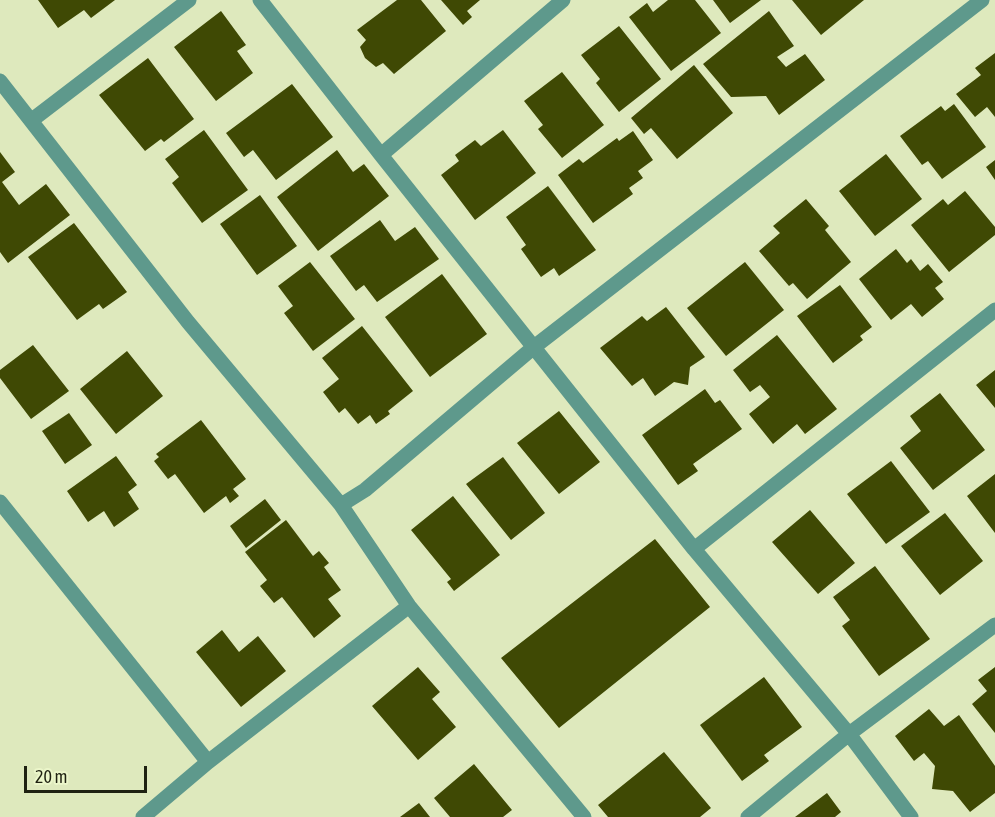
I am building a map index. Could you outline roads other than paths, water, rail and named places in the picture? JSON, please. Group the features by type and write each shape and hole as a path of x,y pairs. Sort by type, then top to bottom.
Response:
{"street":[{"path":"32,120 189,0"},
{"path":"260,0 694,549 849,734 910,817"},
{"path":"381,155 563,0"},
{"path":"341,505 365,490 534,347 982,0"},
{"path":"0,81 188,322 341,505 409,606 584,817"},
{"path":"694,549 995,310"},
{"path":"0,502 208,762"},
{"path":"143,817 208,762 409,606"},
{"path":"748,817 849,734 995,625"}]}
